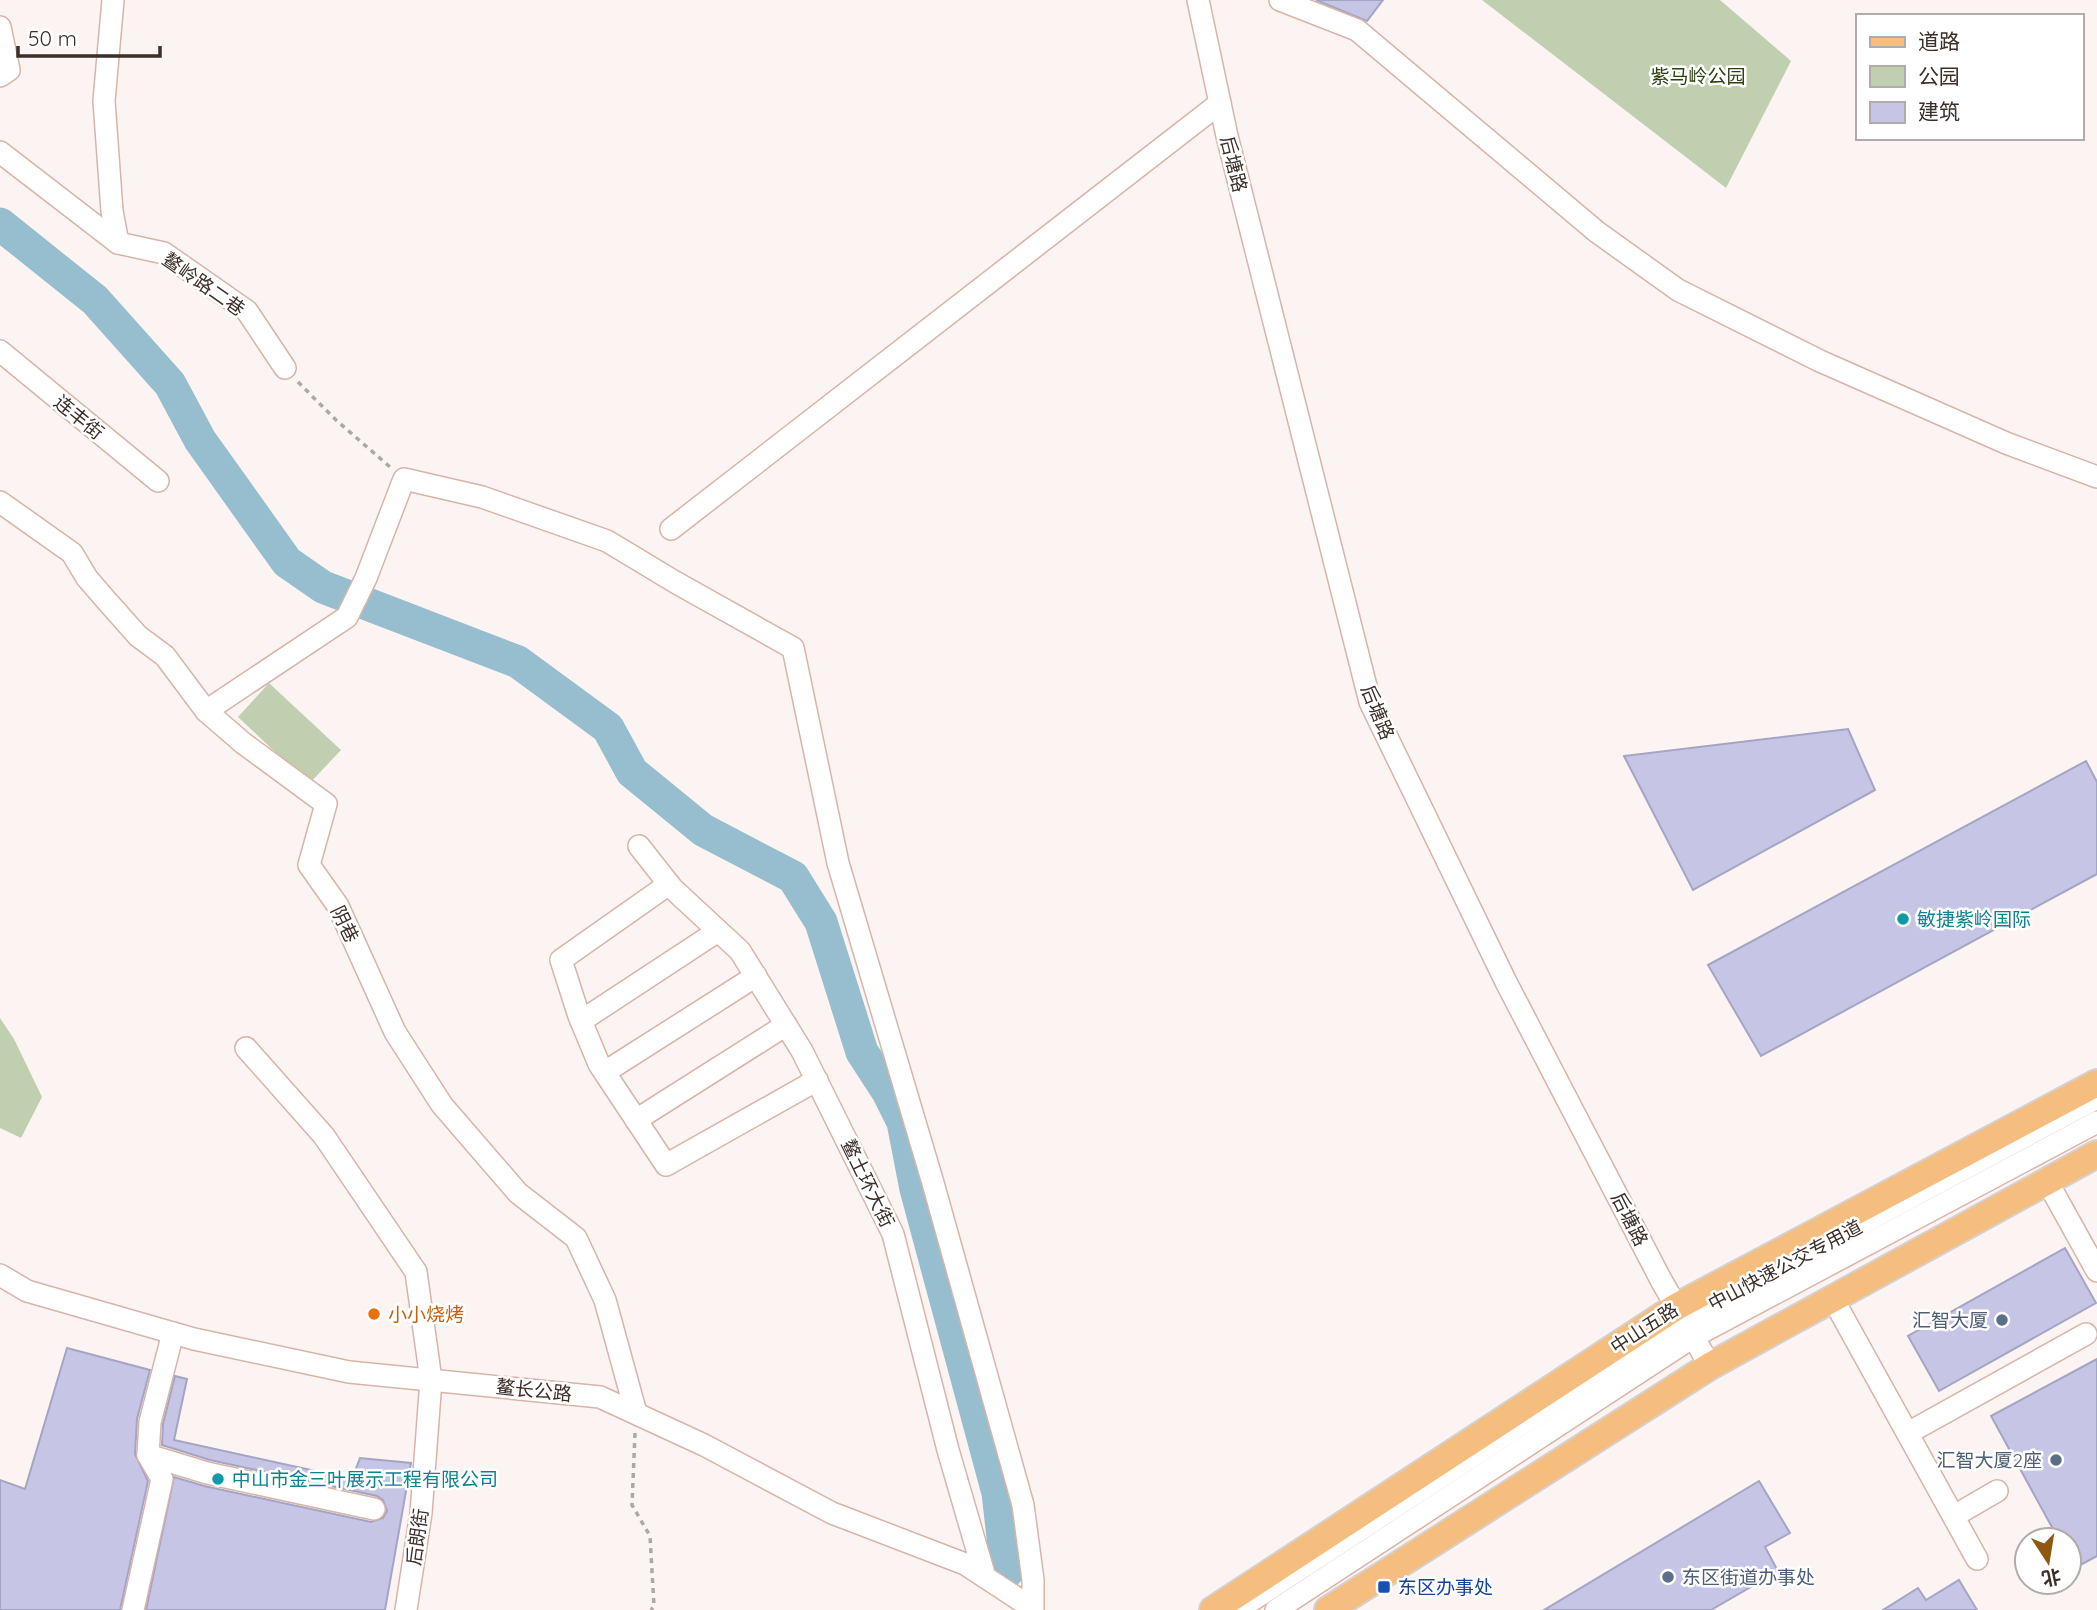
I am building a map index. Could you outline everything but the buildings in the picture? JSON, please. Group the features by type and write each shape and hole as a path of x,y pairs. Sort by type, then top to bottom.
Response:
{"main road":[{"name":"中山五路","path":"1213,1610 1684,1321 2097,1083"},
{"path":"1328,1610 1710,1366 2097,1154"}],"street":[{"path":"113,0 104,101 112,211 118,243"},
{"name":"后塘路","path":"1198,0 1220,103 1370,702 1506,982 1710,1366"},
{"path":"1280,0 1357,30 1597,232 1678,290 1820,360 2006,443 2097,477"},
{"path":"0,27 9,71 0,76"},
{"path":"671,529 1220,103"},
{"name":"鳌岭路二巷","path":"0,152 118,243 164,253 247,311 285,368"},
{"name":"连丰街","path":"0,351 158,481"},
{"path":"206,711 348,617 404,480 482,497 607,541 793,648 838,863 933,1184 1023,1505 1033,1580 1032,1610"},
{"name":"阴巷","path":"0,502 72,554 88,578 138,636 165,656 206,711 243,743 326,804 309,865 338,906 395,1032 442,1105 518,1193 576,1238 605,1300 636,1413"},
{"name":"鳌土环大街","path":"639,846 669,884 740,951 817,1080 893,1234 948,1450 985,1577"},
{"path":"669,884 561,960 581,1021 605,1072 666,1165 817,1080"},
{"path":"581,1021 718,931"},
{"path":"605,1072 756,976"},
{"path":"636,1120 786,1025"},
{"name":"后朗街","path":"246,1048 324,1136 416,1272 431,1380 421,1513 406,1610"},
{"name":"中山快速公交专用道","path":"1237,1610 1684,1321 2097,1098"},
{"name":"中山快速公交专用道","path":"1276,1610 1684,1321 2097,1122"},
{"path":"2047,1181 2097,1271"},
{"name":"鳌长公路","path":"0,1275 27,1291 173,1333 349,1371 600,1397 704,1445 832,1513 965,1563 1032,1610"},
{"path":"1833,1299 1977,1559"},
{"path":"133,1610 162,1479 148,1455 150,1422 173,1333"},
{"path":"1908,1433 2086,1334"},
{"path":"148,1455 207,1473 374,1509"},
{"path":"1954,1516 1997,1491"}],"path":[{"path":"285,368 335,421 404,480"},
{"path":"636,1413 632,1506 650,1536 654,1606 651,1610"}],"green space":[{"name":"紫马岭公园","path":"1482,0 1720,0 1791,61 1726,188"},
{"path":"269,683 341,750 309,784 238,717"},
{"path":"0,1018 14,1039 42,1097 21,1138 0,1128"}],"waterway":[{"path":"0,224 95,300 170,384 200,440 287,562 323,587 518,662 608,728 632,772 703,830 793,877 821,922 862,1052 888,1092 903,1122 916,1189 998,1493 1007,1572"}],"place":[{"name":"敏捷紫岭国际","path":"1903,919"},
{"name":"小小烧烤","path":"374,1314"},
{"name":"汇智大厦","path":"2002,1320"},
{"name":"汇智大厦2座","path":"2056,1460"},
{"name":"中山市金三叶展示工程有限公司","path":"218,1479"},
{"name":"东区街道办事处","path":"1668,1577"},
{"name":"东区办事处","path":"1384,1587"}]}
